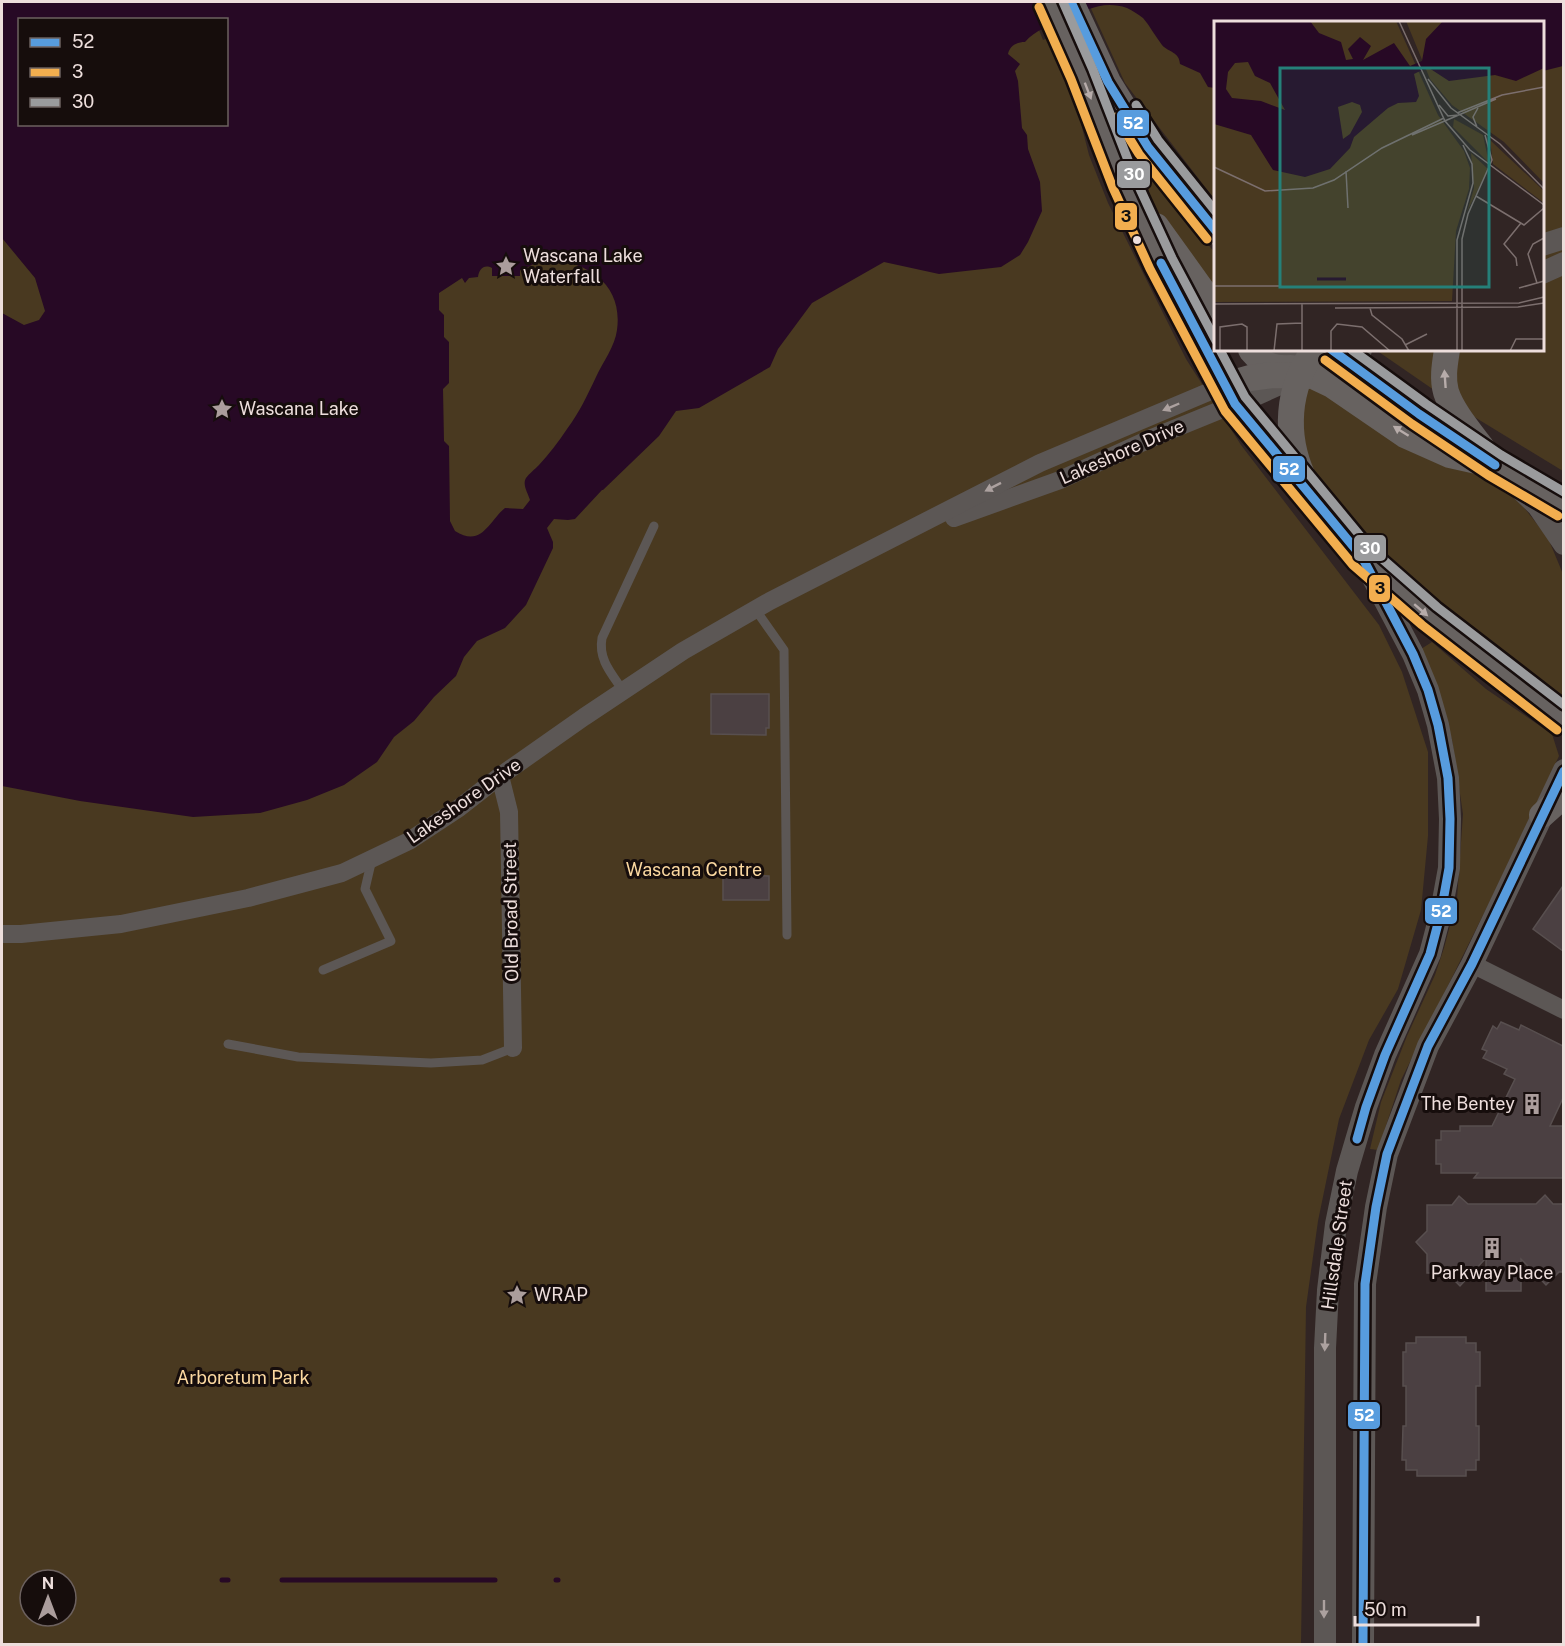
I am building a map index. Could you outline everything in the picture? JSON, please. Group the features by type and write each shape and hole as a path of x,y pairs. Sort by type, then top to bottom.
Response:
{"main road":[{"path":"1050,2 1108,82 1148,147 1214,231"},
{"path":"1071,2 1074,33 1124,183 1161,263 1230,394 1362,557 1428,616 1563,721"},
{"path":"1124,183 1214,306"},
{"path":"1448,351 1444,372 1446,392 1461,420 1495,465"},
{"path":"1230,394 1262,386 1287,361 1345,352 1419,414 1563,507"},
{"path":"1287,361 1326,381 1405,435 1450,454 1495,465"},
{"path":"1287,361 1293,448 1297,464 1312,496"},
{"path":"1542,815 1563,795"}],"street":[{"path":"1544,244 1563,238"},
{"path":"1544,272 1563,263"},
{"name":"Lakeshore Drive","path":"2,934 121,924 248,898 342,873 409,841 459,808 584,717 684,651 754,609 879,545 1060,480 1154,437 1230,394"},
{"path":"1495,465 1538,506 1563,544"},
{"name":"Hillsdale Street","path":"1325,1644 1325,1348 1328,1290 1336,1224 1347,1171 1366,1107 1385,1055 1430,954 1449,868 1448,778 1438,725 1428,690 1413,654 1362,557"},
{"name":"Hillsdale Street","path":"1363,1644 1365,1284 1376,1207 1388,1154 1428,1046 1472,964 1563,770"},
{"name":"Old Broad Street","path":"500,776 509,812 513,1048"},
{"path":"1472,964 1563,1010"}],"lane":[{"path":"624,692 603,659 600,648 602,638 654,526"},
{"path":"754,609 784,650 787,935"},
{"path":"322,970 392,941 365,889 372,859"},
{"path":"228,1044 298,1057 431,1063 482,1060 513,1048"}],"green space":[{"name":"Wascana Centre","path":"2,2 1039,30 1043,40 1050,37 1075,100 1089,155 1108,203 1186,359 1241,445 1379,625 1402,672 1428,752 1428,836 1421,910 1398,989 1369,1040 1339,1119 1318,1221 1306,1307 1301,1644 2,1644"},
{"path":"1088,2 1563,2 1563,471 1463,410 1377,351 1544,351 1544,21 1214,21 1214,199 1125,83"},
{"path":"1155,180 1214,252 1214,288 1164,225 1150,197 1148,184"},
{"path":"1304,387 1321,387 1427,454 1488,478 1522,505 1548,538 1563,574 1563,708 1397,576 1333,506 1309,472 1296,442"},
{"path":"1432,642 1486,689 1552,734 1559,756 1401,1080 1378,1150 1370,1149 1381,1102 1407,1036 1435,975 1457,899 1463,814 1452,740 1421,649"}],"shaded area":[{"name":"Wascana Lake","path":"2,2 1563,2 1563,66 1544,71 1544,21 1214,21 1214,88 1208,87 1200,73 1180,64 1176,54 1162,45 1143,18 1127,8 1118,6 1088,9 1044,28 1025,42 1014,45 1008,54 1020,64 1015,71 1022,128 1027,135 1028,149 1040,182 1042,211 1020,255 1001,267 939,274 884,262 812,303 778,349 770,367 699,408 676,411 659,436 575,519 554,519 547,528 553,548 526,605 505,628 477,641 464,657 456,676 414,721 394,737 377,762 344,785 307,800 260,813 193,817 80,801 2,786 2,313 24,325 39,320 45,311 35,278 2,238","holes":["551,259 591,272 609,290 615,301 618,315 614,342 576,416 550,452 526,478 525,486 530,500 523,509 505,508 478,535 464,535 455,531 450,521 449,446 444,441 443,389 449,383 449,342 444,337 444,315 439,310 439,293 462,278 465,283 469,278 478,277 484,267 492,268 492,276 520,276 520,270 540,260"]}],"building":[{"path":"711,694 769,694 769,728 766,728 766,735 711,734"},
{"path":"723,875 769,876 769,900 723,900"},
{"path":"1563,886 1563,951 1533,929"},
{"name":"The Bentey","path":"1501,1022 1519,1030 1521,1025 1563,1046 1563,1098 1550,1126 1563,1126 1563,1178 1474,1178 1478,1173 1441,1173 1441,1164 1436,1164 1436,1140 1441,1140 1441,1131 1460,1131 1460,1126 1492,1126 1515,1079 1504,1074 1507,1069 1483,1058 1487,1051 1482,1049 1493,1026 1497,1029"},
{"name":"Parkway Place","path":"1545,1195 1553,1204 1563,1204 1563,1272 1559,1272 1546,1285 1521,1259 1521,1291 1486,1291 1486,1258 1460,1286 1447,1273 1427,1273 1427,1254 1416,1242 1427,1231 1427,1205 1452,1205 1459,1196 1468,1204 1536,1204"},
{"path":"1416,1337 1466,1337 1466,1343 1476,1343 1476,1352 1480,1352 1480,1386 1476,1386 1479,1460 1476,1460 1476,1470 1466,1470 1466,1476 1417,1476 1417,1470 1406,1470 1406,1460 1402,1460 1403,1426 1406,1426 1403,1352 1406,1352 1406,1343 1416,1343"}],"waterway":[{"path":"222,1580 228,1580"},
{"path":"282,1580 495,1580"}],"transit line":[{"name":"30","path":"1063,2 1093,70 1135,178 1172,258 1214,337"},
{"name":"52","path":"1071,2 1108,82 1148,147 1214,229"},
{"name":"3","path":"1039,7 1071,79 1113,188 1150,269 1225,411 1353,565 1422,625 1557,730"},
{"name":"30","path":"1136,105 1158,140 1214,210"},
{"name":"3","path":"1116,117 1139,154 1207,239"},
{"name":"52","path":"1161,263 1235,404 1362,557 1413,654 1428,690 1438,725 1448,778 1450,819 1449,868 1441,912 1430,954 1385,1055 1357,1139"},
{"name":"30","path":"1221,351 1245,397 1371,549 1437,607 1564,705"},
{"name":"52","path":"1333,351 1419,414 1495,465"},
{"name":"30","path":"1353,351 1501,455 1564,492"},
{"name":"3","path":"1325,360 1412,424 1488,475 1558,516"},
{"name":"52","path":"1363,1644 1365,1284 1376,1207 1387,1154 1428,1046 1472,964 1564,771"}],"place":[{"name":"Wascana Lake Waterfall","path":"506,266"},
{"name":"Wascana Lake","path":"222,409"},
{"name":"The Bentey","path":"1532,1104"},
{"name":"Parkway Place","path":"1492,1248"},
{"name":"WRAP","path":"517,1295"}],"park label":[{"name":"Arboretum Park","path":"243,1378"}]}
